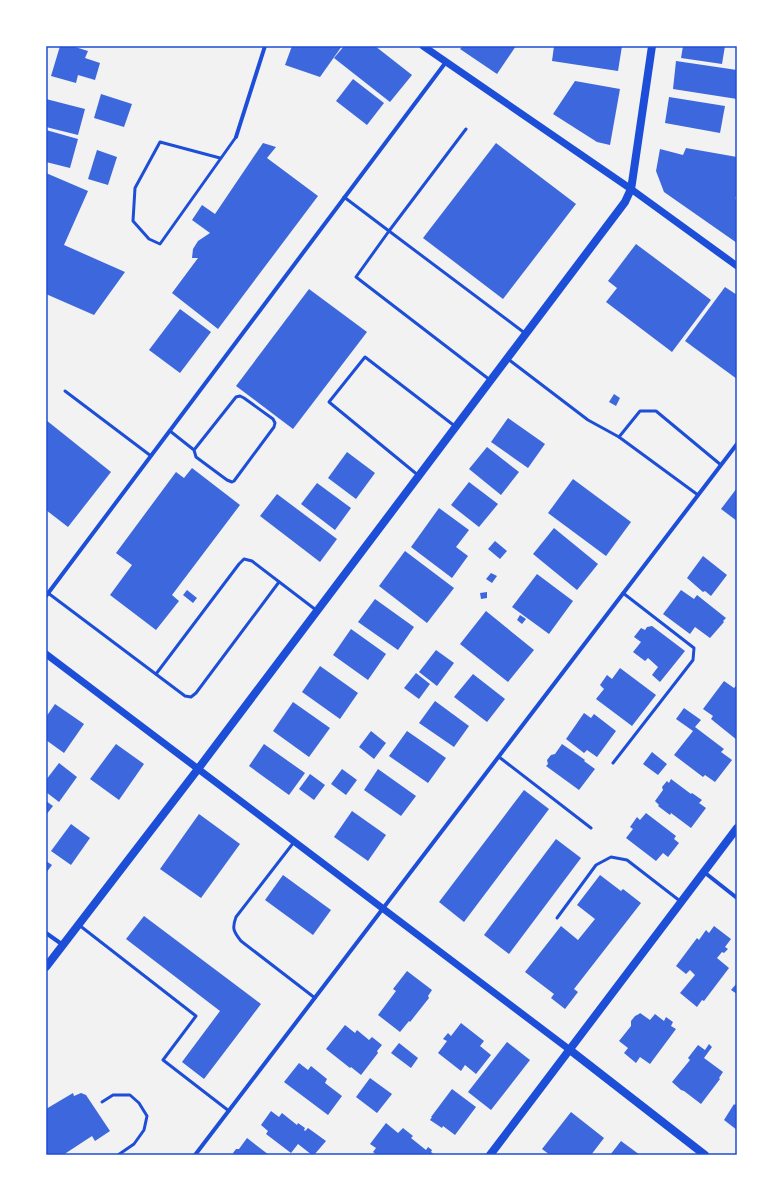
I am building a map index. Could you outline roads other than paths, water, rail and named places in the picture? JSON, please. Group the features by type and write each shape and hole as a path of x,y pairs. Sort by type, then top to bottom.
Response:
{"main road":[{"path":"46,967 198,769 621,207 630,189 652,46"},
{"path":"490,1155 737,828"},
{"path":"570,1050 705,1155"}],"street":[{"path":"236,137 265,46"},
{"path":"422,46 630,189 737,266"},
{"path":"47,595 446,62"},
{"path":"195,1155 737,444"},
{"path":"46,654 570,1050"},
{"path":"704,872 737,898"},
{"path":"46,933 63,945"}],"lane":[{"path":"466,129 356,277 490,381"},
{"path":"220,158 160,142 135,188 133,221 148,239 160,244 236,137"},
{"path":"344,197 526,334"},
{"path":"419,476 329,402 365,357 456,427"},
{"path":"507,358 588,420 619,437 698,495"},
{"path":"65,391 151,456"},
{"path":"170,431 194,450 196,457 227,480 232,482 274,427 275,423 273,419 244,398 240,396 236,397 194,450"},
{"path":"619,437 640,412 656,412 721,465"},
{"path":"156,674 239,564 244,560 252,561 317,611"},
{"path":"47,595 185,696 191,697 279,582"},
{"path":"613,764 693,660 694,648 623,593"},
{"path":"499,756 591,828"},
{"path":"294,842 236,916 233,925 235,934 241,941 315,998"},
{"path":"557,918 596,865 612,857 627,860 681,902"},
{"path":"78,925 196,1016 163,1060 229,1111"},
{"path":"102,1102 113,1095 130,1095 139,1103 147,1116 144,1130 134,1144 118,1155"}]}
